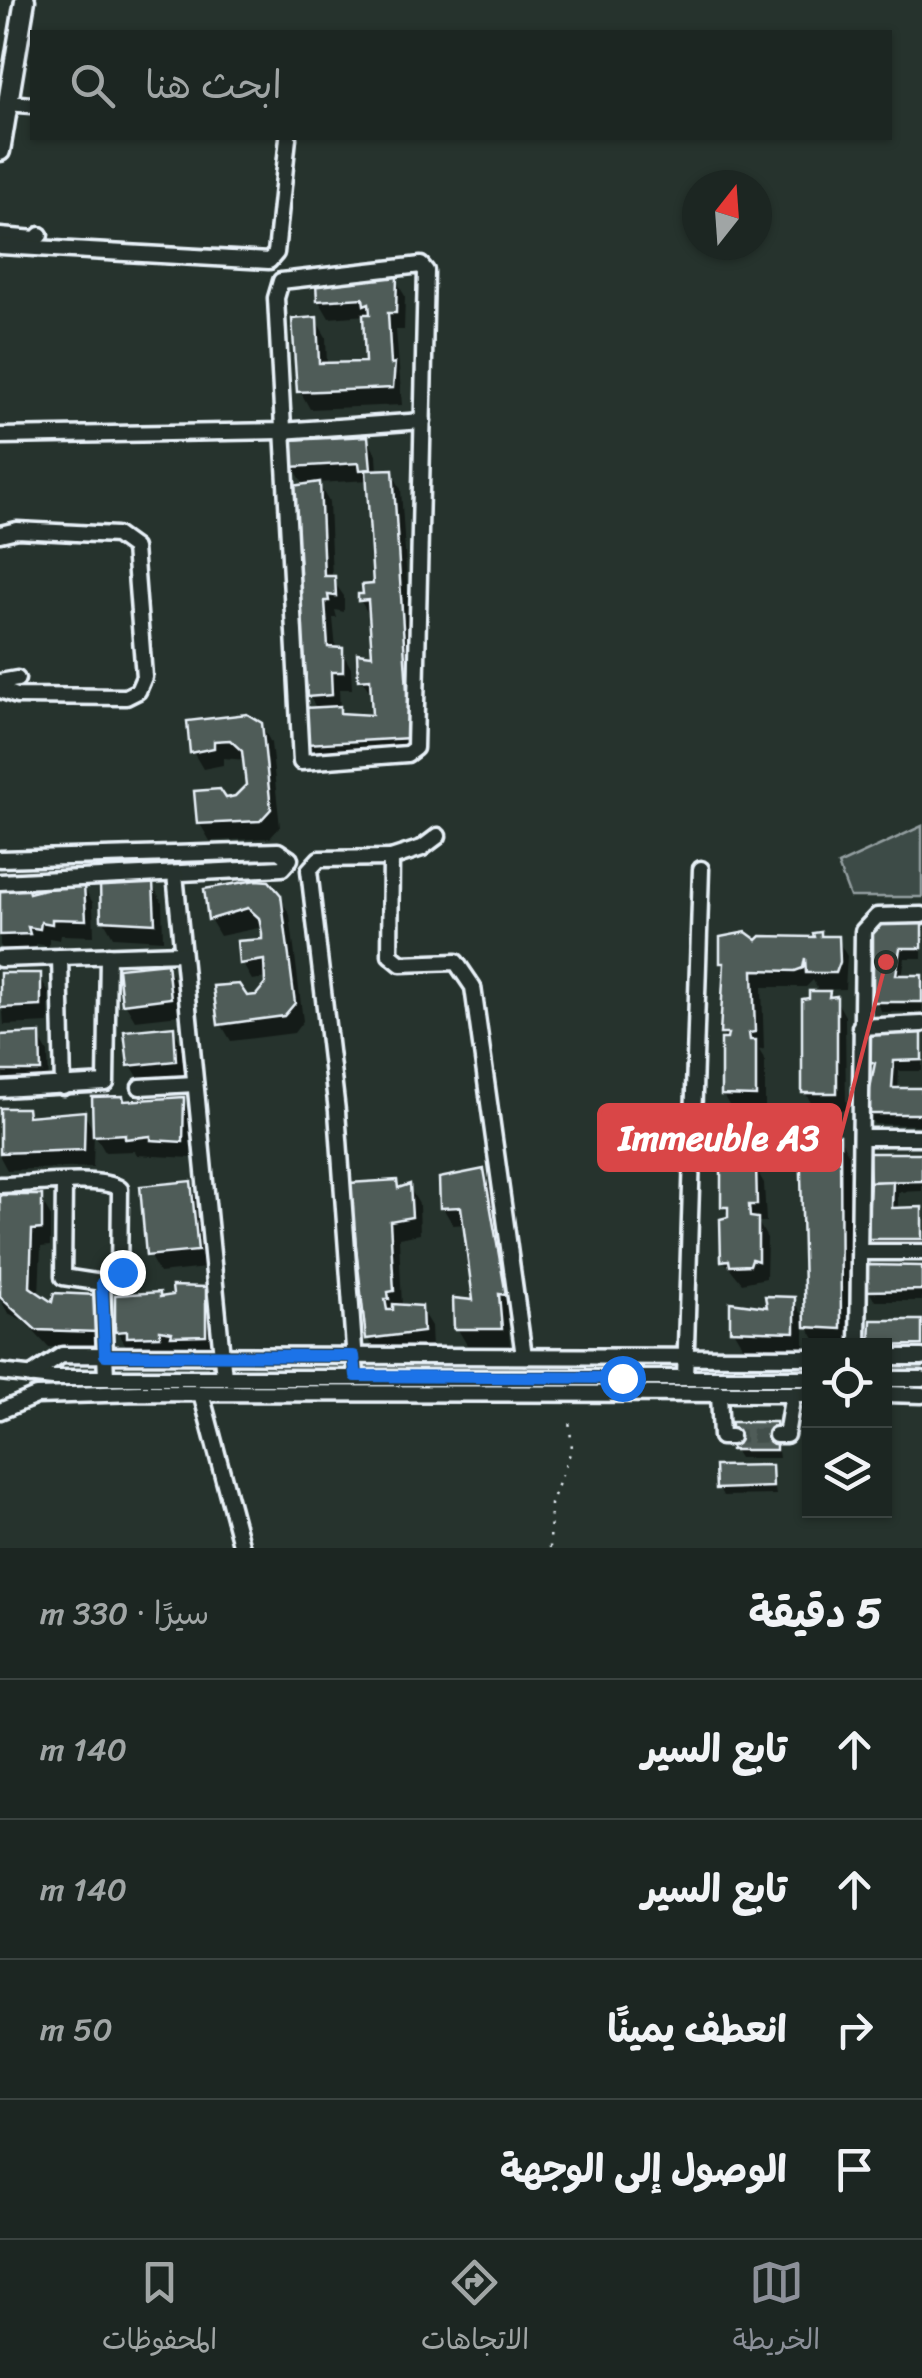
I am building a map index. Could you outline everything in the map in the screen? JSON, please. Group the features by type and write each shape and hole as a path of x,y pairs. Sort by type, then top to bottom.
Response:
{"main road":[{"path":"0,151 24,0"}],"street":[{"path":"7,103 30,105"},
{"path":"0,246 270,260 276,253 288,140"},
{"path":"0,236 36,238 40,234"},
{"path":"421,265 426,271 415,748 407,754 302,762 280,431 276,298 281,281 421,265"},
{"path":"0,436 280,431 423,421"},
{"path":"0,534 23,530 116,535 128,540 134,548 144,677 138,691 126,697 17,696 0,690"},
{"path":"0,682 17,680"},
{"path":"356,1376 330,1040 309,870 319,859 391,858 422,848 438,836"},
{"path":"0,859 278,850 290,860 282,868 0,882"},
{"path":"189,855 183,873 182,953 224,1376"},
{"path":"391,858 390,955 401,964 456,962 473,987 524,1356"},
{"path":"50,859 51,880"},
{"path":"685,1378 701,869"},
{"path":"858,1338 864,926 877,916 922,915"},
{"path":"0,959 182,953"},
{"path":"0,1088 96,1086 110,1076 108,955"},
{"path":"60,957 63,1087"},
{"path":"860,1027 922,1024"},
{"path":"140,1087 194,1084"},
{"path":"860,1136 922,1136"},
{"path":"0,1185 112,1183 120,1189 119,1280 102,1283 64,1277 64,1184"},
{"path":"860,1252 922,1252"},
{"path":"102,1283 106,1377"},
{"path":"30,1376 54,1357 105,1355 802,1357"},
{"path":"542,1356 542,1378"},
{"path":"892,1358 922,1358"},
{"path":"0,1372 106,1377 802,1378"},
{"path":"892,1379 922,1379"},
{"path":"201,1393 242,1548"},
{"path":"718,1393 721,1437 731,1436"},
{"path":"0,1410 20,1400 53,1395 802,1394 786,1435 776,1436"},
{"path":"892,1394 922,1394"}],"path":[{"path":"550,1548 552,1496 572,1448 569,1420"}],"shaded area":[{"path":"922,826 922,897 850,897 838,865"}],"building":[{"path":"397,276 396,313 388,313 391,364 395,363 393,388 297,392 292,319 317,317 319,363 365,362 363,314 370,314 369,303 364,305 363,298 317,301 316,283"},
{"path":"368,436 371,469 360,470 359,463 291,467 289,440"},
{"path":"393,469 410,738 307,744 304,708 340,706 340,713 372,715 370,679 358,680 357,653 372,655 368,600 358,601 358,594 363,594 362,585 373,584 366,470"},
{"path":"320,482 324,576 335,576 336,596 328,595 329,601 325,601 328,647 343,648 343,672 331,672 332,695 307,697 292,486"},
{"path":"247,714 262,723 271,809 260,821 197,824 194,791 220,789 226,798 235,796 246,785 242,751 230,740 214,741 214,748 190,753 187,721"},
{"path":"269,881 281,895 295,1003 284,1016 218,1025 213,986 239,984 247,996 256,995 265,984 264,960 239,964 237,941 262,939 262,933 259,918 248,908 208,920 204,889"},
{"path":"55,882 84,884 86,920 52,919 52,924 41,922 40,929 28,927 30,934 0,935 0,886 27,886 29,893 53,887"},
{"path":"153,882 155,923 101,920 100,884"},
{"path":"873,921 922,921 922,948 900,948 896,975 922,975 922,1002 873,1002"},
{"path":"746,932 757,940 761,936 814,937 813,933 821,932 821,936 839,936 840,962 836,973 806,973 805,958 803,968 795,971 753,970 755,1032 749,1033 750,1040 756,1040 756,1096 721,1095 721,1039 727,1039 728,1034 720,1034 724,963 720,963 720,937"},
{"path":"167,963 171,998 122,1004 118,968"},
{"path":"0,973 41,973 41,1006 0,1008"},
{"path":"809,991 830,991 829,997 837,996 837,1093 802,1093 802,999 809,998"},
{"path":"174,1026 176,1061 128,1066 124,1031"},
{"path":"869,1032 922,1032 922,1060 894,1061 892,1088 922,1088 922,1114 865,1114 875,1063 868,1061"},
{"path":"40,1033 41,1071 0,1071 0,1035"},
{"path":"123,1096 124,1101 184,1097 183,1142 151,1140 151,1136 125,1139 125,1134 93,1136 92,1097"},
{"path":"0,1108 27,1108 28,1116 85,1111 84,1150 0,1153"},
{"path":"840,1135 841,1329 805,1327 800,1137"},
{"path":"869,1153 922,1153 922,1181 870,1182"},
{"path":"721,1160 756,1163 757,1205 749,1205 750,1217 758,1218 758,1261 752,1259 750,1265 730,1266 729,1260 721,1261 720,1219 728,1217 728,1207 721,1207"},
{"path":"484,1169 506,1295 499,1294 502,1329 454,1329 453,1298 473,1300 461,1207 440,1208 439,1178"},
{"path":"397,1180 398,1188 410,1184 412,1217 390,1221 394,1291 388,1292 389,1299 385,1299 387,1310 393,1310 393,1304 422,1306 423,1332 366,1339 349,1183"},
{"path":"191,1181 198,1251 146,1256 140,1186"},
{"path":"893,1181 892,1208 922,1207 922,1239 867,1239 870,1182"},
{"path":"0,1195 42,1195 42,1229 32,1230 30,1287 52,1302 54,1293 98,1295 98,1332 36,1330 0,1297"},
{"path":"867,1265 922,1266 922,1290 866,1291"},
{"path":"172,1286 206,1287 206,1335 171,1336 172,1332 160,1330 160,1336 127,1337 127,1331 115,1332 115,1295 173,1295"},
{"path":"765,1296 795,1297 795,1332 730,1330 730,1302 767,1307"},
{"path":"871,1320 922,1320 922,1345 892,1346 892,1338 870,1338"},
{"path":"731,1422 776,1422 776,1450 731,1450"},
{"path":"772,1465 773,1487 716,1489 715,1466"}],"tunnel":[{"path":"731,1437 776,1435"}],"place":[{"name":"Immeuble A3","path":"886,962"}],"route":[{"path":"122,1272 119,1280 102,1283 105,1355 354,1356 356,1376 622,1378"}]}
